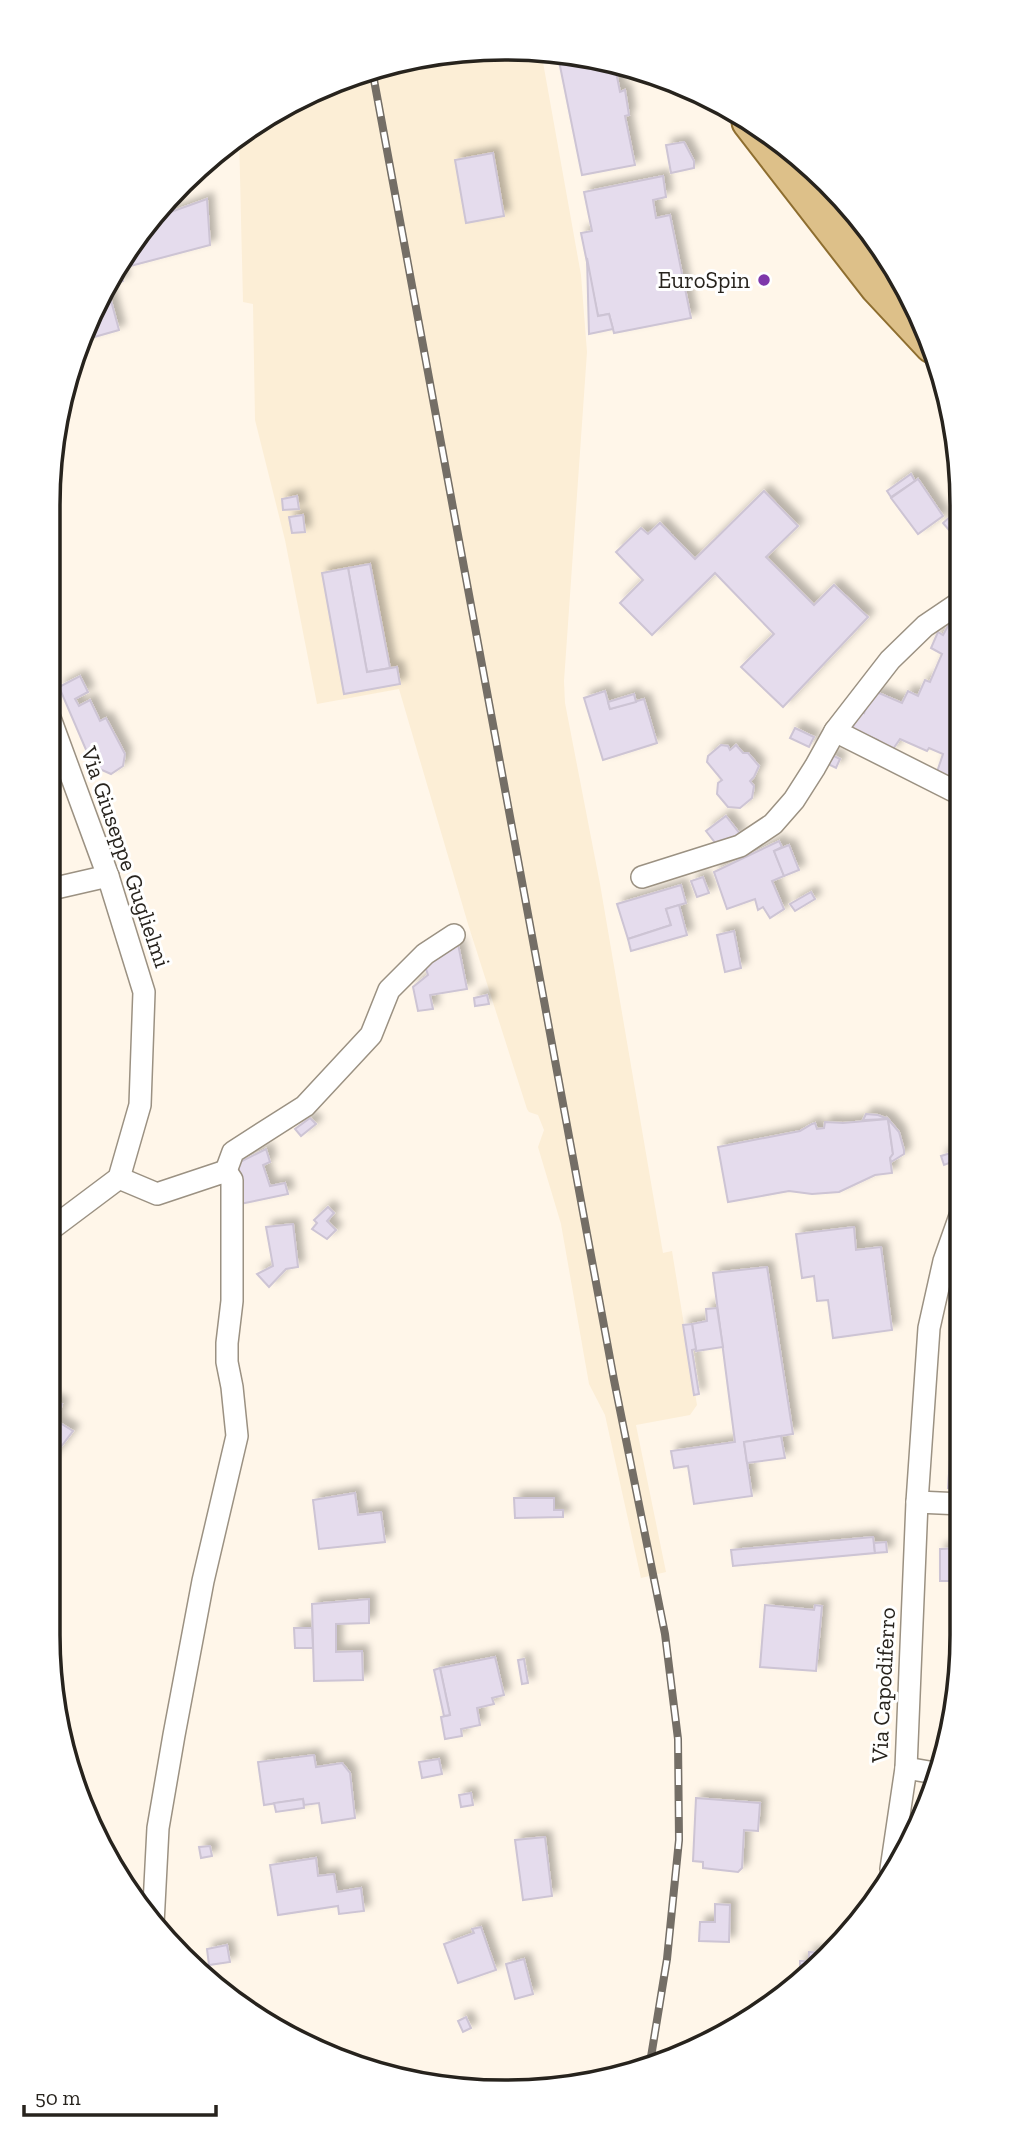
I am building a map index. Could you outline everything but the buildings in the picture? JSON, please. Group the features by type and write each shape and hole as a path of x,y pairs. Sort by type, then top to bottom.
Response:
{"main road":[{"path":"768,146 877,286 912,325"}],"street":[{"path":"642,877 740,846 773,824 794,800 816,767 835,731 890,660 925,626 950,609"},
{"path":"835,731 950,789"},
{"name":"Via Giuseppe Guglielmi","path":"59,743 108,876 144,992 140,1105 119,1178"},
{"path":"59,887 108,876"},
{"path":"226,1171 233,1152 305,1106 371,1035 389,990 425,954 454,935"},
{"path":"59,1223 119,1178 157,1194 226,1171"},
{"path":"154,1908 158,1828 174,1735 203,1581 237,1436 227,1362 232,1301 233,1219 232,1180 226,1171"},
{"name":"Via Capodiferro","path":"893,1854 906,1768 917,1502 929,1328 950,1244"},
{"path":"917,1502 950,1503"},
{"path":"906,1768 929,1772"}],"shaded area":[{"path":"476,60 543,61 581,275 587,352 564,681 565,703 600,884 663,1253 672,1251 697,1405 690,1415 636,1425 666,1572 641,1578 605,1415 589,1384 561,1224 538,1147 544,1130 538,1115 527,1109 468,924 399,689 317,704 285,540 255,420 253,304 243,302 239,148 308,105 362,83 447,63"}],"railway":[{"path":"374,80 614,1380 665,1634 678,1739 679,1840 667,1959 651,2056"}],"place":[{"name":"EuroSpin","path":"764,280"}]}
